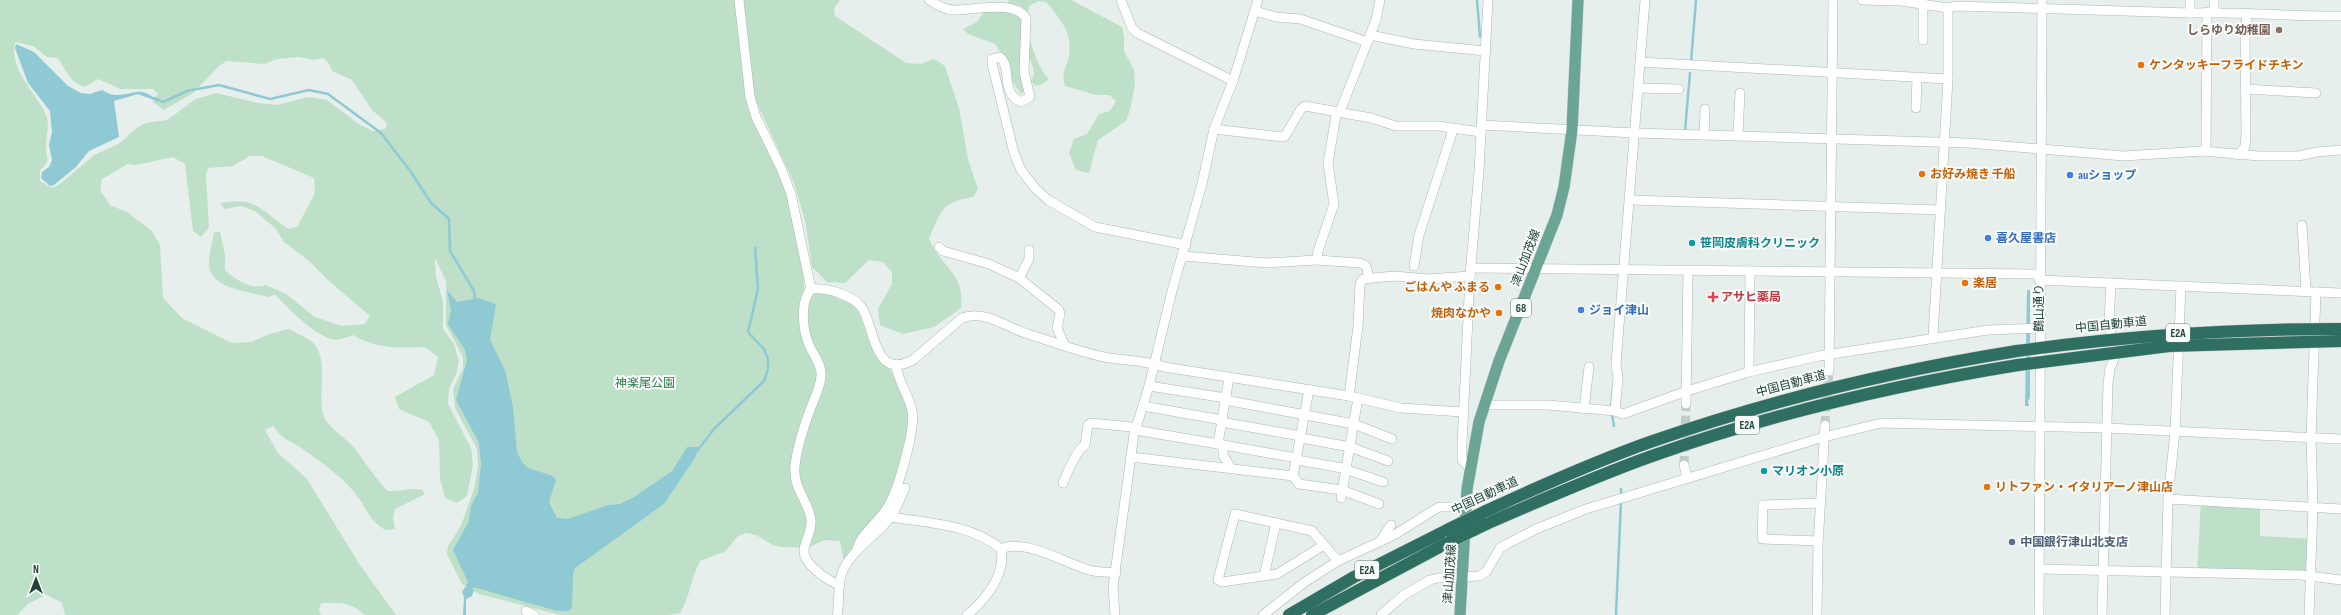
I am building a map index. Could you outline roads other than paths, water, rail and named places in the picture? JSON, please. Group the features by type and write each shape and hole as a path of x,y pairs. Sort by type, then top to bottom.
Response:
{"highway":[{"name":"中国自動車道","path":"1289,615 1354,577 1486,511 1593,464 1649,442 1760,407 1867,379 2017,351 2169,333 2277,329 2341,329"},
{"name":"E2A","path":"1312,615 1447,543 1486,524 1651,457 1763,420 1870,393 2018,364 2169,346 2341,341"}],"main road":[{"name":"津山加茂線","path":"1460,615 1470,468 1474,443 1484,405 1557,215 1568,160 1572,130 1578,0"}],"street":[{"path":"739,0 750,97 756,117 781,168 791,194 811,289 805,303 806,337 822,374 820,385 798,447 795,466 796,482 800,495 808,508 811,521 810,535 804,549 805,557 814,568 839,585"},
{"path":"929,0 945,9 954,10 1001,5 1014,6 1022,10 1026,24 1024,72 1030,97 1021,102 1016,99 1008,88 1005,61 1000,57 995,57 992,59 992,64 1014,153 1021,170 1034,188 1048,200 1095,227 1186,245"},
{"path":"1121,0 1132,28 1137,33 1233,81"},
{"path":"1115,615 1113,587 1136,428 1149,386 1171,297 1186,245 1214,129 1233,81 1258,0"},
{"path":"1317,260 1318,251 1334,204 1328,163 1338,111 1341,109 1369,38 1380,0"},
{"path":"1470,468 1462,460 1463,412 1470,272 1481,128 1488,0"},
{"path":"1615,411 1618,378 1616,364 1631,200 1645,0"},
{"path":"1829,371 1833,0"},
{"path":"1862,0 1923,4 1948,8 1967,3 2042,4 2190,13 2247,13 2305,17 2341,16"},
{"path":"2190,0 2190,13"},
{"path":"2206,152 2210,12 2214,0"},
{"path":"1923,4 1923,40"},
{"name":"鶴山通り","path":"2039,615 2041,427 2039,277 2042,4"},
{"path":"1933,337 1948,79 1948,8"},
{"path":"1255,11 1276,17 1307,20 1369,38 1486,51"},
{"path":"2238,154 2245,147 2246,117 2244,92 2246,89 2244,36 2247,13"},
{"path":"1640,62 1948,79"},
{"path":"1916,108 1917,77"},
{"path":"1638,88 1679,90"},
{"path":"2246,89 2316,93"},
{"path":"1738,136 1740,92"},
{"path":"1214,129 1282,137 1301,109 1305,106 1371,118 1396,126 1438,126 1453,130 1481,128 1572,130 1944,142 2040,148 2124,156 2206,152 2298,156 2317,152 2341,150"},
{"path":"1704,135 1705,110"},
{"path":"1414,266 1419,235 1453,130"},
{"path":"1631,200 1940,210"},
{"path":"2302,225 2311,292 2311,437 2313,507 2310,615"},
{"path":"939,247 943,252 989,264 1019,278 1059,310 1060,314 1057,328 1065,346"},
{"path":"1019,278 1029,259 1029,250"},
{"path":"1183,256 1267,263 1317,260 1360,263 1366,266 1369,278"},
{"path":"1341,494 1354,424 1360,284 1363,279 1402,276 1428,279 1470,272 1536,270 1829,272 2039,277 2111,283 2341,293"},
{"path":"1686,404 1688,271"},
{"path":"1749,372 1750,272"},
{"path":"2102,615 2108,384 2110,368 2115,357 2109,323 2111,283"},
{"path":"2165,615 2168,500 2175,432 2180,286"},
{"path":"811,289 831,291 857,303 862,310 871,338 879,352 889,362 896,365 913,360 962,318 971,315 992,319 1013,330 1103,356 1155,363 1229,378 1354,397 1424,411 1463,412"},
{"path":"1484,405 1548,405 1615,411 1623,414 1687,391 1749,372 1819,356 1829,356 1933,337 1988,330 2039,328"},
{"path":"857,551 860,538 872,529 890,504 910,435 912,411 897,375 896,365"},
{"path":"1584,409 1589,367"},
{"path":"1229,378 1220,444 1223,455 1231,468"},
{"path":"1149,386 1354,424 1392,439"},
{"path":"1293,476 1309,390"},
{"path":"1143,406 1350,447 1388,461"},
{"path":"1381,615 1404,594 1430,580 1438,578 1473,578 1482,574 1500,548 1536,529 1586,509 1824,437 1881,423 2106,428 2341,439"},
{"path":"1063,483 1080,447 1085,445 1088,425 1136,428 1220,444 1346,469 1383,482"},
{"path":"1817,615 1818,541 1825,425"},
{"path":"1131,457 1293,476 1299,484 1379,504"},
{"path":"1684,465 1687,478"},
{"path":"837,615 839,585 842,572 857,551 891,517 905,488"},
{"path":"2168,500 2341,508"},
{"path":"1818,541 1762,539 1763,505 1820,503"},
{"path":"1263,615 1306,582 1338,561 1394,535 1439,507 1467,507"},
{"path":"1324,544 1278,574 1222,582 1218,580 1235,514 1312,531 1324,544 1338,561"},
{"path":"891,517 967,531 990,540 1001,549"},
{"path":"1266,576 1265,572 1276,523"},
{"path":"1381,540 1391,525"},
{"path":"1001,549 1011,544 1045,553 1087,570 1116,573"},
{"path":"967,615 979,605 995,582 1001,549"},
{"path":"2040,569 2311,576 2341,580"}],"water":[{"path":"16,44 34,52 68,86 81,93 90,94 102,90 114,95 122,95 142,92 147,93 159,102 138,94 114,101 119,137 89,151 76,167 54,185 50,186 41,178 42,172 49,167 52,160 49,145 52,132 50,111 28,83 15,48"},
{"path":"447,290 457,302 478,298 496,304 490,340 505,370 513,407 517,452 522,462 528,468 553,476 556,480 549,502 557,518 568,519 608,505 620,504 634,497 672,471 687,447 699,447 695,458 664,504 575,568 573,573 572,608 568,611 557,611 477,588 472,588 474,590 472,596 466,599 466,615 463,615 464,597 462,592 466,586 468,587 466,585 468,582 453,550 469,521 471,506 478,493 481,464 479,443 456,400 467,360 465,350 448,324 451,310"},
{"path":"2027,290 2030,290 2030,399 2028,400 2029,406 2025,406"}],"waterway":[{"path":"1477,0 1480,37"},
{"path":"1691,62 1696,0"},
{"path":"1685,131 1690,73"},
{"path":"154,98 163,102 187,91 219,85 270,99 309,90 328,94 381,133 411,172 431,203 449,219 450,251 474,291 475,300"},
{"path":"697,451 714,429 764,381 768,369 768,359 764,349 748,332 758,289 755,248"},
{"path":"1611,409 1613,388"},
{"path":"1612,414 1614,426"},
{"path":"1621,489 1621,496"},
{"path":"1616,615 1621,501"}],"tunnel":[{"path":"1825,425 1829,371"},
{"path":"1684,465 1686,404"}],"place":[{"name":"しらゆり幼稚園","path":"2279,30"},
{"name":"ケンタッキーフライドチキン","path":"2141,65"},
{"name":"お好み焼き 千船","path":"1922,174"},
{"name":"auショップ","path":"2070,175"},
{"name":"喜久屋書店","path":"1988,238"},
{"name":"笹岡皮膚科クリニック","path":"1692,243"},
{"name":"楽居","path":"1965,283"},
{"name":"ごはんや ふまる","path":"1498,287"},
{"name":"アサヒ薬局","path":"1713,297"},
{"name":"ジョイ津山","path":"1581,310"},
{"name":"焼肉なかや","path":"1499,313"},
{"name":"マリオン小原","path":"1764,471"},
{"name":"リトファン・イタリアーノ津山店","path":"1987,487"},
{"name":"中国銀行津山北支店","path":"2012,542"}],"park label":[{"name":"神楽尾公園","path":"645,383"}]}
